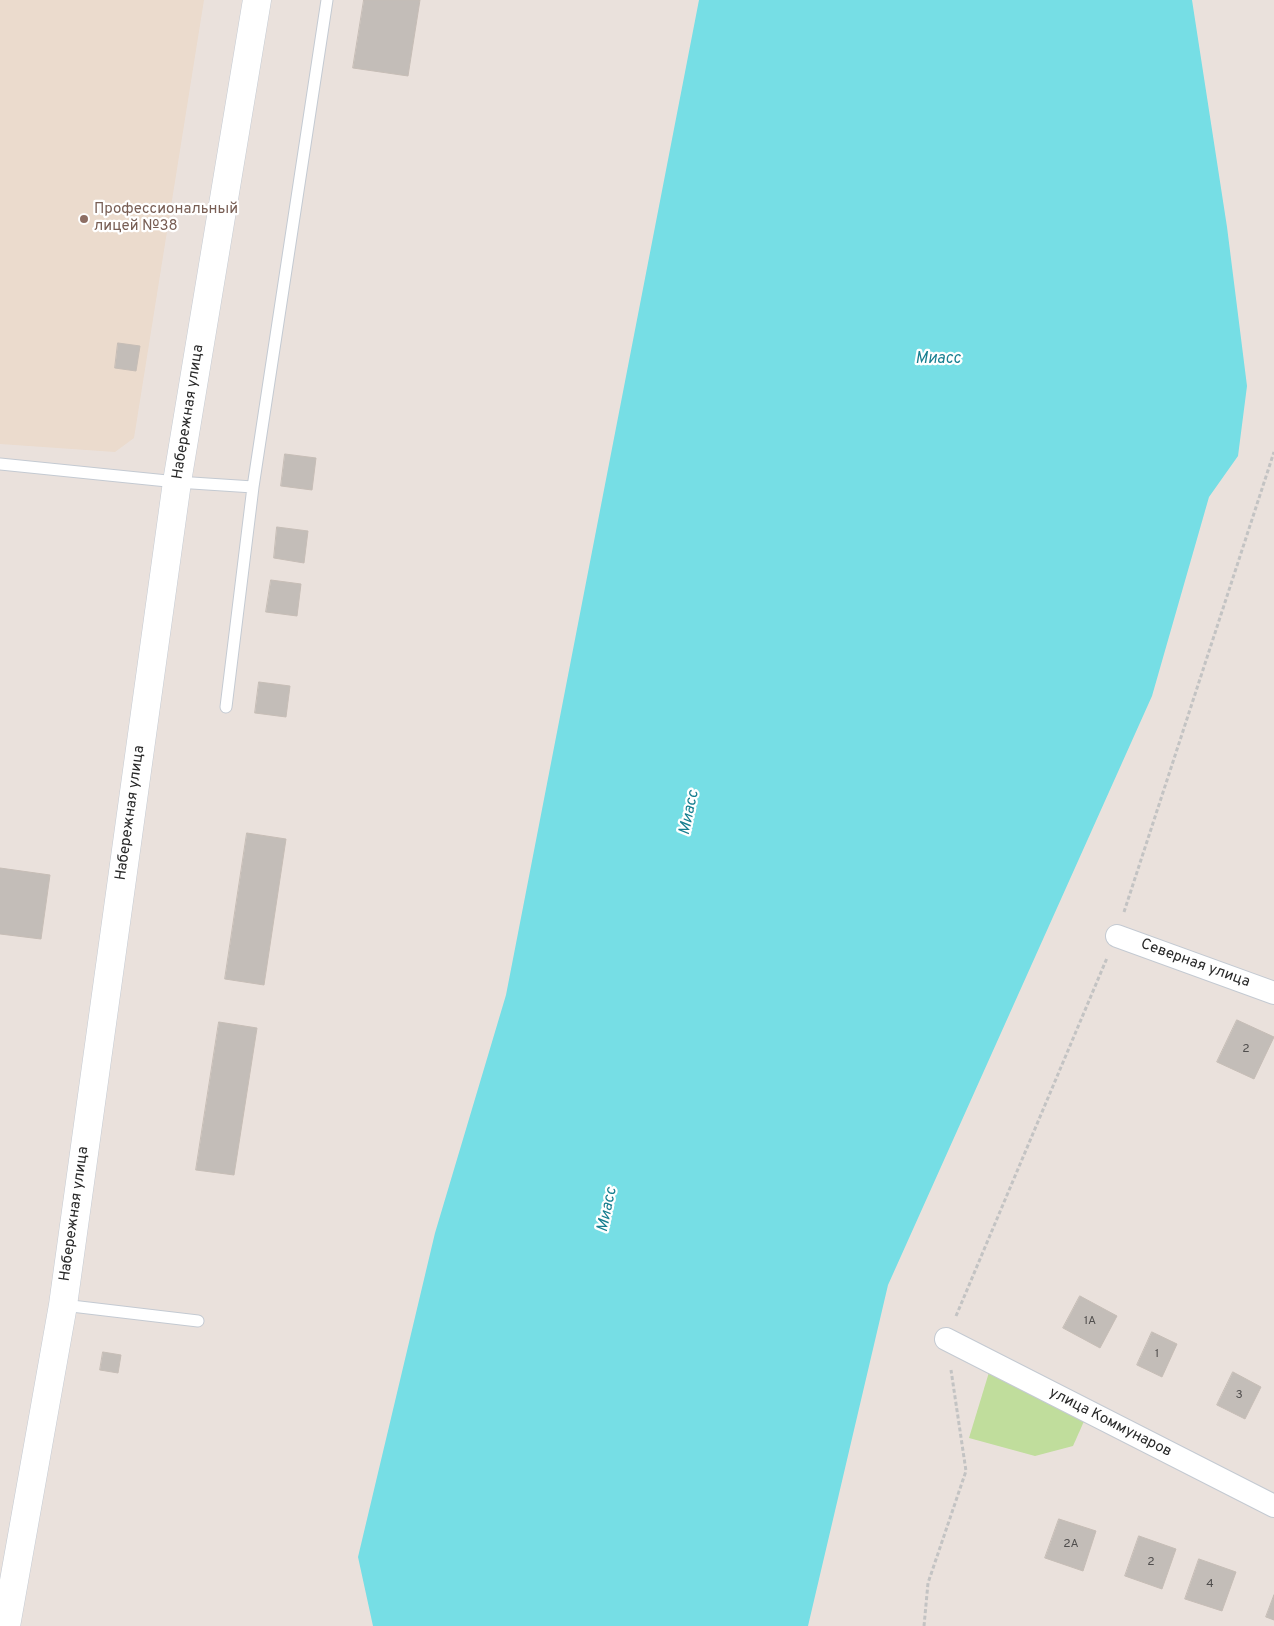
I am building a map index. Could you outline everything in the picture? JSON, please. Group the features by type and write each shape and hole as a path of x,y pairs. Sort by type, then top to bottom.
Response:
{"street":[{"name":"Набережная улица","path":"6,1626 63,1305 177,482 257,0"},
{"name":"Северная улица","path":"1116,936 1274,993"},
{"name":"улица Коммунаров","path":"946,1339 1274,1506"}],"lane":[{"path":"226,707 253,487 327,0"},
{"path":"0,464 177,482 253,487"},
{"path":"63,1305 198,1321"}],"path":[{"path":"924,1626 928,1583 966,1471 946,1339 1116,936 1274,452"}],"shaded area":[{"name":"Профессиональный лицей №38","path":"0,0 204,0 134,438 115,452 0,444"}],"green space":[{"path":"990,1369 1085,1419 1073,1446 1035,1456 969,1438"}],"water":[{"name":"Миасс","path":"699,0 1192,0 1227,227 1247,386 1238,456 1209,497 1152,696 888,1285 808,1626 373,1626 358,1557 435,1233 506,995"}],"building":[{"path":"364,0 420,0 408,76 353,68"},
{"path":"118,343 140,346 136,371 115,368"},
{"path":"285,454 316,458 312,490 281,486"},
{"path":"277,527 308,531 304,563 274,558"},
{"path":"271,580 301,584 297,616 266,612"},
{"path":"259,682 290,686 286,717 255,713"},
{"path":"247,833 286,839 264,985 225,979"},
{"path":"0,868 50,875 41,939 0,934"},
{"path":"1237,1020 1274,1037 1254,1079 1217,1062"},
{"path":"219,1022 257,1028 234,1175 196,1170"},
{"path":"1080,1296 1117,1316 1100,1348 1063,1328"},
{"path":"1152,1332 1177,1344 1162,1377 1137,1365"},
{"path":"103,1352 121,1355 118,1373 100,1370"},
{"path":"1233,1372 1261,1387 1245,1419 1217,1405"},
{"path":"1059,1519 1096,1531 1083,1571 1045,1558"},
{"path":"1139,1536 1176,1549 1162,1589 1125,1576"},
{"path":"1199,1559 1236,1572 1222,1611 1185,1599"},
{"path":"1274,1595 1274,1620 1266,1617"}],"place":[{"name":"Профессиональный лицей №38","path":"84,219"}]}
